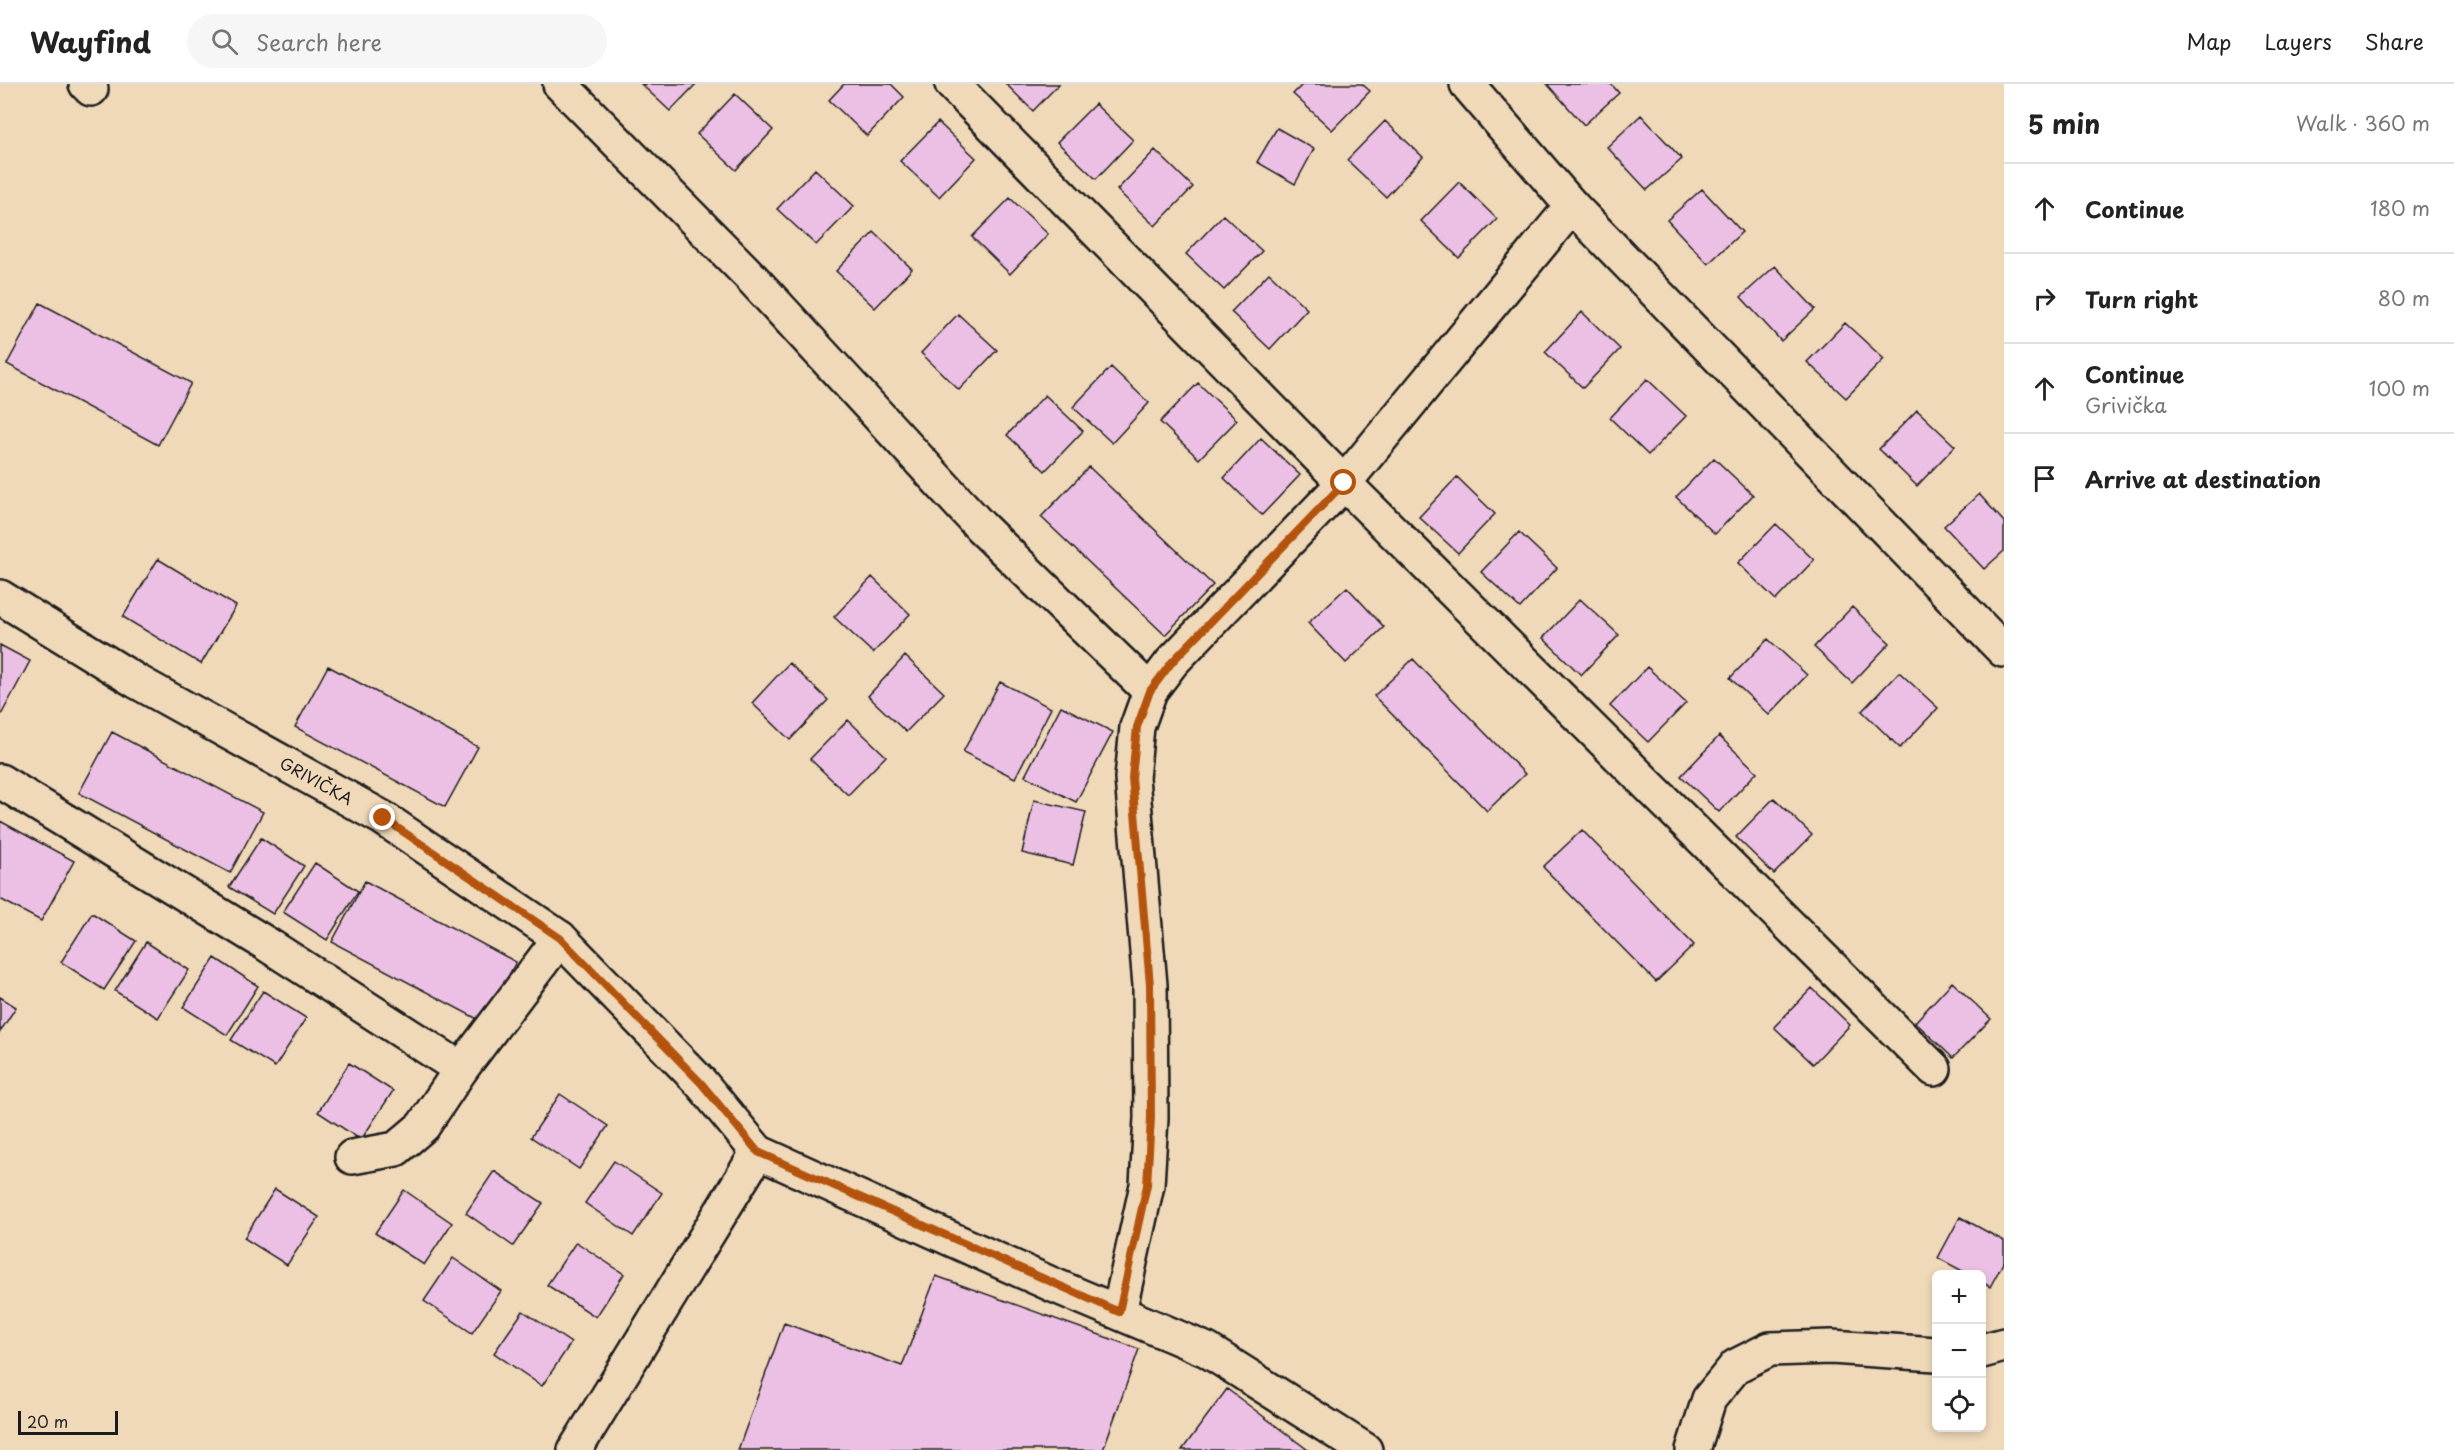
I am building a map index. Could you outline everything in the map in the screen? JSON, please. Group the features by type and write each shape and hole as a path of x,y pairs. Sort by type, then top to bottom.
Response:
{"street":[{"path":"560,84 750,276 981,527 1150,691"},
{"path":"952,84 1344,483 1935,1069"},
{"path":"1467,84 1572,206 2003,650"},
{"path":"1119,1312 1147,1185 1151,1118 1150,985 1132,778 1137,727 1150,691 1172,662 1344,483 1572,206"},
{"name":"GRIVIČKA","path":"0,597 136,681 383,818 560,938 701,1083 758,1152"},
{"path":"0,781 255,937 461,1069"},
{"path":"352,1157 396,1149 423,1126 461,1069 560,938"},
{"path":"575,1450 758,1152 1207,1350 1365,1450"},
{"path":"1986,1350 2004,1345"},
{"path":"1693,1450 1709,1400 1736,1366 1770,1349 1831,1347 1932,1354"}],"building":[{"path":"641,84 696,84 670,111"},
{"path":"844,84 891,84 904,97 867,136 829,100"},
{"path":"1006,84 1059,84 1033,111"},
{"path":"1303,84 1362,84 1370,91 1332,130 1293,94"},
{"path":"1547,84 1611,84 1619,93 1584,125"},
{"path":"735,94 773,130 736,170 697,134"},
{"path":"1095,104 1133,140 1096,179 1057,142"},
{"path":"1641,115 1682,159 1647,190 1607,147"},
{"path":"1385,121 1423,157 1386,197 1347,160"},
{"path":"938,122 976,158 939,197 900,161"},
{"path":"1277,128 1314,149 1295,184 1257,162"},
{"path":"1155,150 1193,187 1155,226 1117,190"},
{"path":"815,169 854,206 816,245 777,209"},
{"path":"1459,182 1497,219 1459,258 1421,221"},
{"path":"1702,189 1742,232 1708,264 1667,220"},
{"path":"1010,198 1048,234 1010,274 972,237"},
{"path":"1223,215 1262,251 1224,290 1186,254"},
{"path":"874,232 912,269 875,308 836,271"},
{"path":"1775,266 1815,309 1781,341 1741,297"},
{"path":"1269,273 1307,309 1270,349 1231,312"},
{"path":"40,303 191,383 158,445 7,364"},
{"path":"1582,312 1620,349 1583,388 1545,352"},
{"path":"958,314 997,350 959,390 921,353"},
{"path":"1845,323 1884,359 1846,398 1807,362"},
{"path":"1111,367 1149,403 1112,443 1073,407"},
{"path":"1647,379 1686,416 1648,455 1610,418"},
{"path":"1198,383 1237,420 1199,459 1160,422"},
{"path":"1045,395 1083,431 1045,471 1007,435"},
{"path":"1917,410 1955,446 1917,486 1879,449"},
{"path":"1261,438 1300,475 1262,515 1224,478"},
{"path":"1714,458 1753,495 1715,534 1676,497"},
{"path":"1089,467 1213,585 1165,635 1041,517"},
{"path":"1457,477 1495,514 1458,553 1419,517"},
{"path":"1979,494 2004,522 2004,551 1984,569 1944,526"},
{"path":"1776,524 1814,560 1776,600 1738,563"},
{"path":"1519,532 1557,568 1520,608 1481,572"},
{"path":"158,559 236,606 201,664 123,617"},
{"path":"872,577 910,614 873,653 834,617"},
{"path":"1347,587 1384,627 1346,663 1308,623"},
{"path":"1580,599 1619,635 1581,675 1543,638"},
{"path":"1852,607 1890,643 1852,683 1814,647"},
{"path":"1768,639 1807,675 1769,715 1730,678"},
{"path":"0,645 30,661 0,717"},
{"path":"905,656 944,693 906,732 868,696"},
{"path":"1413,659 1525,774 1487,811 1374,696"},
{"path":"789,663 828,700 790,740 752,703"},
{"path":"328,666 478,747 445,807 295,727"},
{"path":"1647,667 1686,703 1648,742 1610,706"},
{"path":"1899,672 1938,708 1900,748 1862,711"},
{"path":"1000,682 1051,708 1015,778 963,752"},
{"path":"1061,706 1113,732 1076,802 1025,776"},
{"path":"848,720 886,756 848,795 810,759"},
{"path":"112,732 263,812 230,873 79,793"},
{"path":"1719,736 1757,772 1719,812 1681,776"},
{"path":"1774,798 1812,835 1774,874 1736,837"},
{"path":"1034,800 1086,812 1073,865 1022,853"},
{"path":"0,821 74,861 41,921 0,899"},
{"path":"1582,830 1694,945 1656,982 1543,867"},
{"path":"261,838 304,866 273,914 229,887"},
{"path":"315,863 358,891 327,940 283,912"},
{"path":"365,881 516,962 483,1022 332,942"},
{"path":"92,913 136,941 104,990 61,962"},
{"path":"146,942 189,970 158,1018 115,991"},
{"path":"215,958 258,986 227,1035 183,1007"},
{"path":"1952,982 1991,1019 1953,1058 1915,1022"},
{"path":"1812,988 1850,1025 1813,1064 1774,1027"},
{"path":"263,991 306,1018 275,1067 231,1040"},
{"path":"0,997 16,1007 0,1032"},
{"path":"349,1063 393,1091 361,1140 318,1112"},
{"path":"560,1094 608,1126 579,1169 531,1137"},
{"path":"614,1161 662,1193 633,1236 585,1203"},
{"path":"494,1171 543,1203 513,1246 466,1213"},
{"path":"275,1189 319,1217 287,1265 244,1238"},
{"path":"404,1190 452,1223 424,1265 375,1233"},
{"path":"1960,1217 2004,1241 2004,1261 1990,1287 1986,1284 1986,1270 1960,1270 1938,1258"},
{"path":"576,1242 624,1274 596,1317 547,1285"},
{"path":"453,1258 501,1291 472,1333 424,1301"},
{"path":"936,1276 1139,1349 1103,1450 738,1450 784,1323 902,1366"},
{"path":"523,1311 571,1343 542,1386 494,1353"},
{"path":"1227,1389 1308,1450 1182,1450"}],"route":[{"path":"383,818 560,938 701,1083 758,1152 1051,1284 1119,1312 1147,1185 1151,1118 1150,985 1132,778 1137,727 1150,691 1172,662 1344,483"}]}
